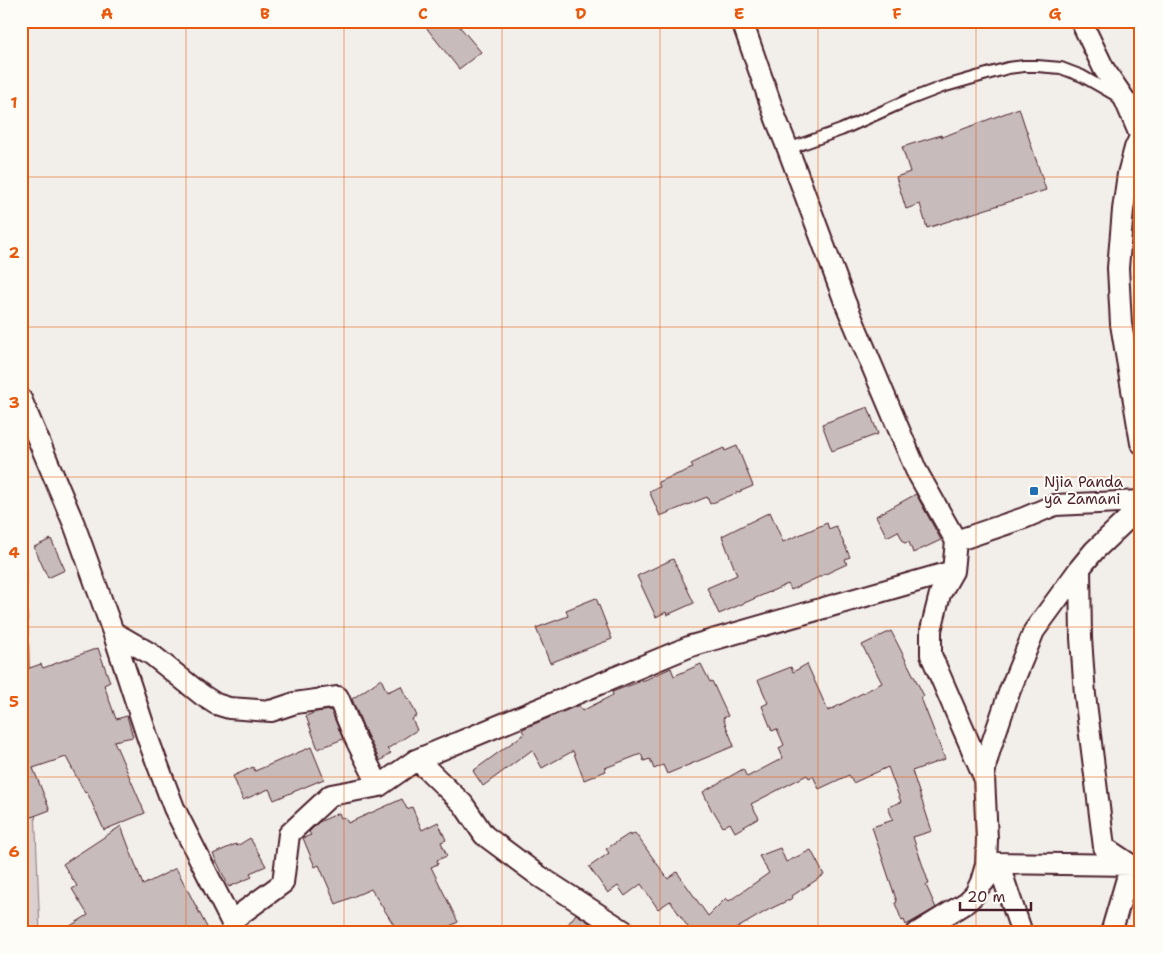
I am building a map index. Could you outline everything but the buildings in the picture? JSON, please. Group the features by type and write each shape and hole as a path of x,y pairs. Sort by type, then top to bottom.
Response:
{"street":[{"path":"742,21 776,119 845,302 916,470 956,541 953,571 940,594 931,630 931,655 984,777"},
{"path":"1081,21 1104,69 1125,100 1140,135 1128,174 1118,268 1121,324 1141,444"},
{"path":"21,399 74,524 148,739 174,808 233,927 283,883 289,834 331,796 379,786 416,760 691,646 953,571"},
{"path":"956,541 1024,518 1055,505 1140,507"},
{"path":"975,894 986,865 987,839 984,777 986,764 1010,690 1034,631 1094,551 1140,507"},
{"path":"1080,568 1084,695 1104,847 1136,864"},
{"path":"112,632 151,654 202,695 216,704 229,708 271,711 295,702 338,697 355,738 379,786"},
{"path":"416,760 463,804 484,835 539,876 627,933"},
{"path":"998,863 1136,864"},
{"path":"917,933 966,902 975,894 998,863"},
{"path":"998,863 1022,933"},
{"path":"1111,933 1136,864"}],"lane":[{"path":"788,149 841,130 942,87 1008,68 1037,66 1061,68 1082,76 1125,100"}],"shaded area":[{"path":"21,447 40,933 21,933"}],"place":[{"name":"Njia Panda ya Zamani","path":"1034,491"}]}
